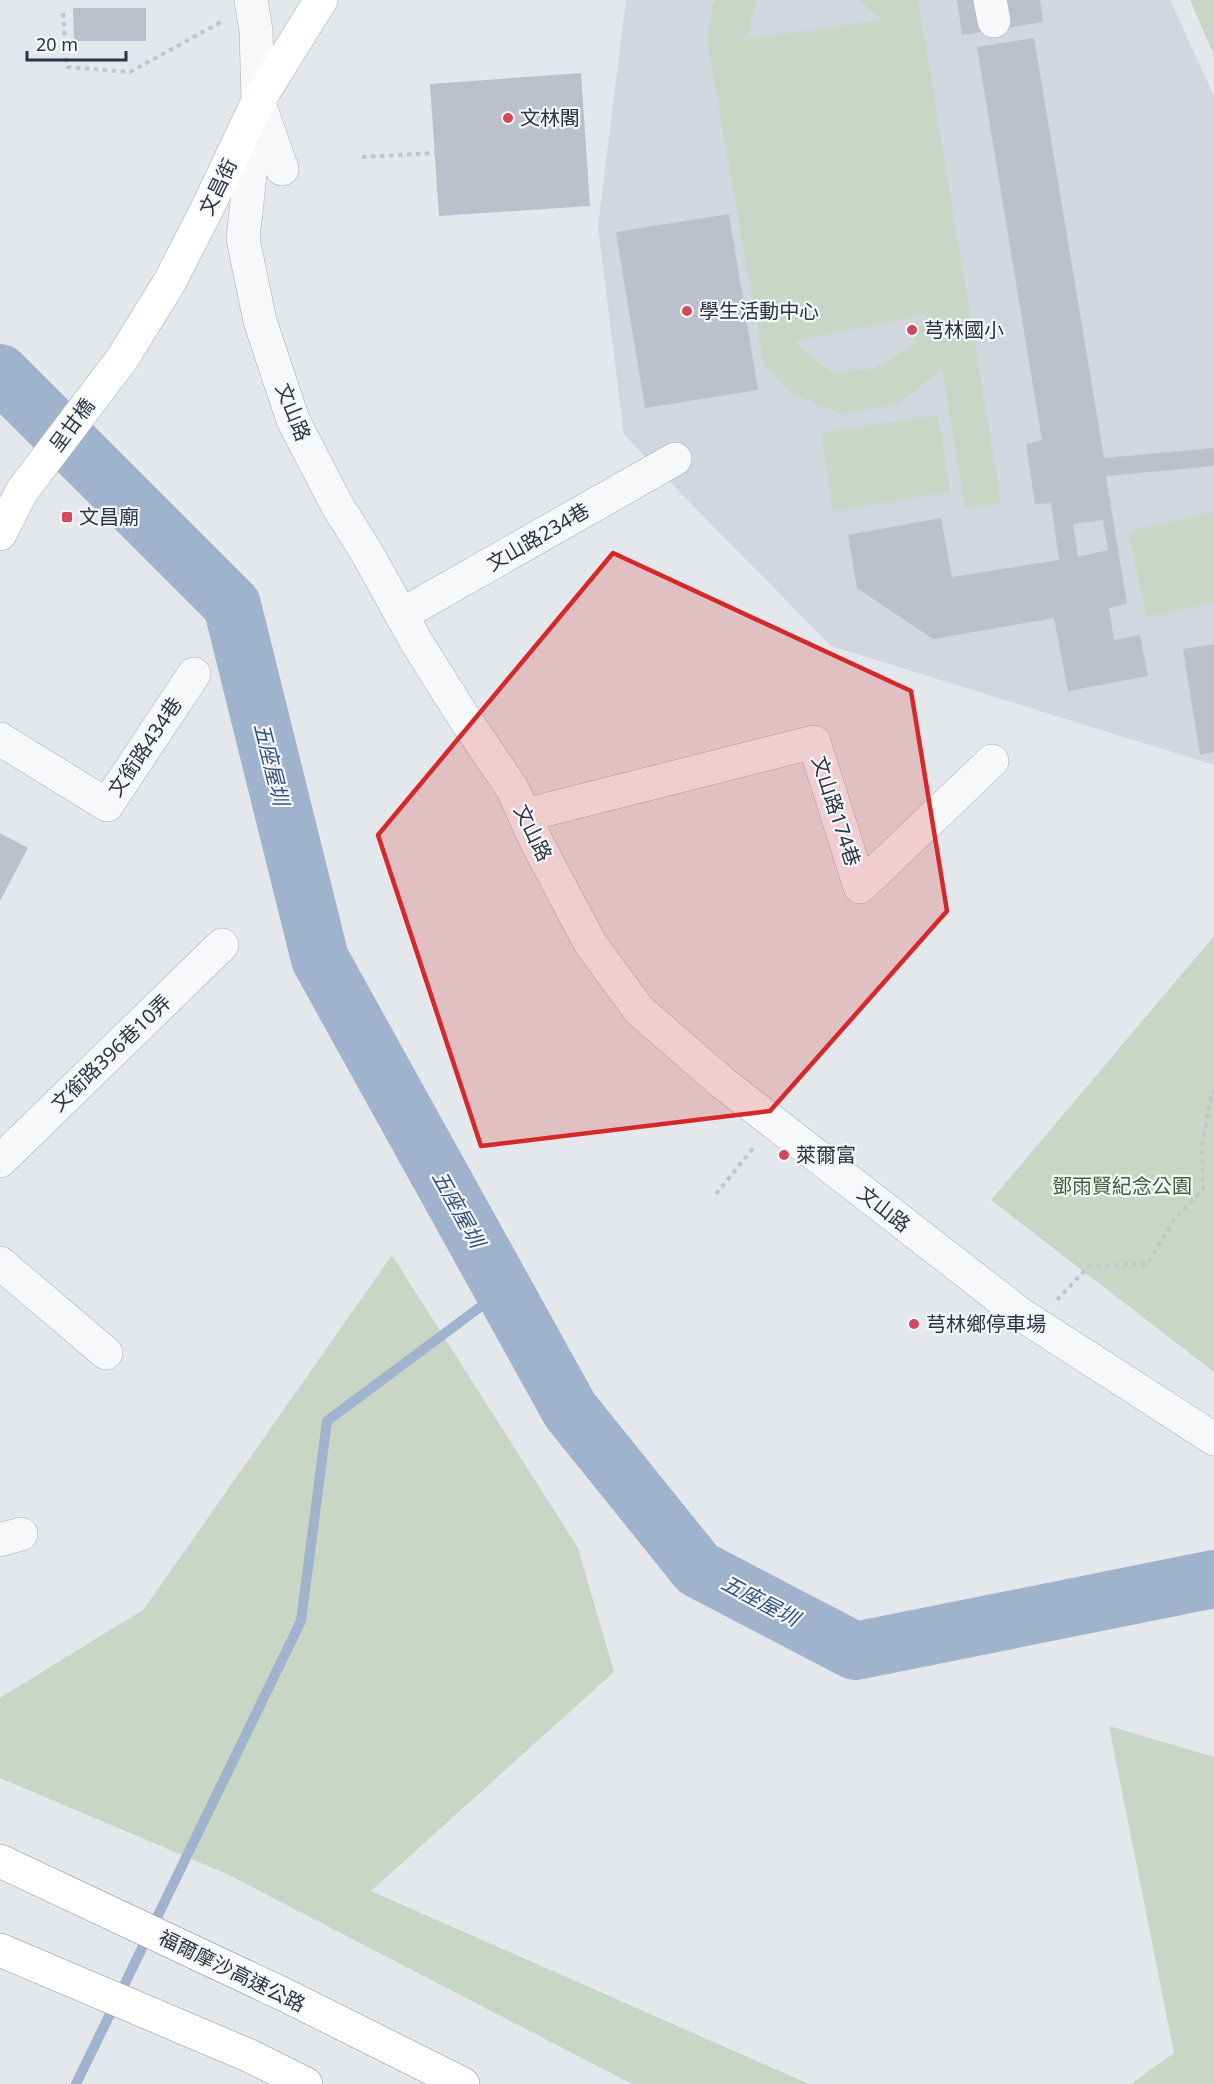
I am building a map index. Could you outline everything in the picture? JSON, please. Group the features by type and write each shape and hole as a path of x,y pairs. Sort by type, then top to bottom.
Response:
{"main road":[{"name":"文山路","path":"258,102 321,0"},
{"name":"文昌街","path":"122,359 175,272 258,102"},
{"name":"呈甘橋","path":"0,534 22,491 122,359"},
{"name":"福爾摩沙高速公路","path":"5,1863 285,1995 463,2084"},
{"path":"0,1950 250,2056 306,2084"}],"street":[{"name":"文昌街","path":"250,3 256,31 258,102"},
{"path":"258,102 282,169"},
{"name":"文山路","path":"258,102 243,239 260,321 293,420 337,505 401,615 463,716 512,788 536,841 590,943 639,1010 723,1083 1035,1324 1214,1439"},
{"name":"文山路234巷","path":"401,615 675,459"},
{"name":"文銜路434巷","path":"0,739 107,805 194,674"},
{"name":"文山路174巷","path":"525,815 814,742 860,887 992,761"},
{"name":"文銜路396巷10弄","path":"0,1161 222,945"},
{"path":"0,1263 106,1353"}],"path":[{"path":"63,13 67,67 130,72 250,3"},
{"path":"362,157 435,153"},
{"path":"1035,1324 1089,1266 1148,1264 1173,1221 1203,1189 1202,1146 1214,1091"},
{"path":"716,1194 774,1123"}],"highlighted area":[{"path":"613,553 911,691 947,911 770,1111 481,1146 378,835"}],"shaded area":[{"name":"芎林國小","path":"626,0 1170,0 1214,96 1214,765 831,646 624,435 598,226"}],"green space":[{"path":"716,0 757,0 746,39 883,20 858,0 918,0 1001,503 965,509 942,369 897,405 841,414 792,393 764,366 707,39 713,4","holes":["927,314 909,347 874,369 829,372 794,341"]},
{"path":"1190,0 1214,0 1214,55"},
{"path":"938,415 950,492 833,511 821,433"},
{"path":"1214,512 1214,602 1147,617 1128,531"},
{"name":"鄧雨賢紀念公園","path":"1214,936 1214,1372 991,1200"},
{"path":"392,1255 578,1548 614,1672 371,1891 809,2084 632,2084 227,1874 0,1778 0,1698 144,1609"},
{"path":"1109,1726 1214,1757 1214,2084 1131,2084 1174,2053"}],"building":[{"path":"957,0 1040,0 1043,22 962,35"},
{"path":"73,8 146,8 146,41 74,41"},
{"path":"1034,38 1104,458 1214,448 1214,466 1106,476 1127,604 1109,608 1114,640 1140,635 1148,676 1068,691 1054,618 933,639 857,588 848,535 941,518 952,577 1059,560 1051,503 1035,504 1026,444 1042,440 977,47","holes":["1103,520 1108,550 1078,557 1073,524"]},
{"name":"文林閣","path":"581,73 590,206 439,216 430,84"},
{"name":"學生活動中心","path":"729,214 758,390 645,408 616,232"},
{"path":"1214,644 1214,752 1200,755 1183,649"},
{"path":"0,833 28,848 0,901"}],"waterway":[{"name":"五座屋圳","path":"0,373 232,605 320,959 570,1410 698,1569 855,1651 1214,1579"},
{"path":"76,2084 301,1621 327,1421 503,1290"}],"place":[{"name":"文林閣","path":"508,118"},
{"name":"學生活動中心","path":"687,311"},
{"name":"芎林國小","path":"912,330"},
{"name":"文昌廟","path":"67,517"},
{"name":"萊爾富","path":"784,1155"},
{"name":"芎林鄉停車場","path":"914,1324"}]}
